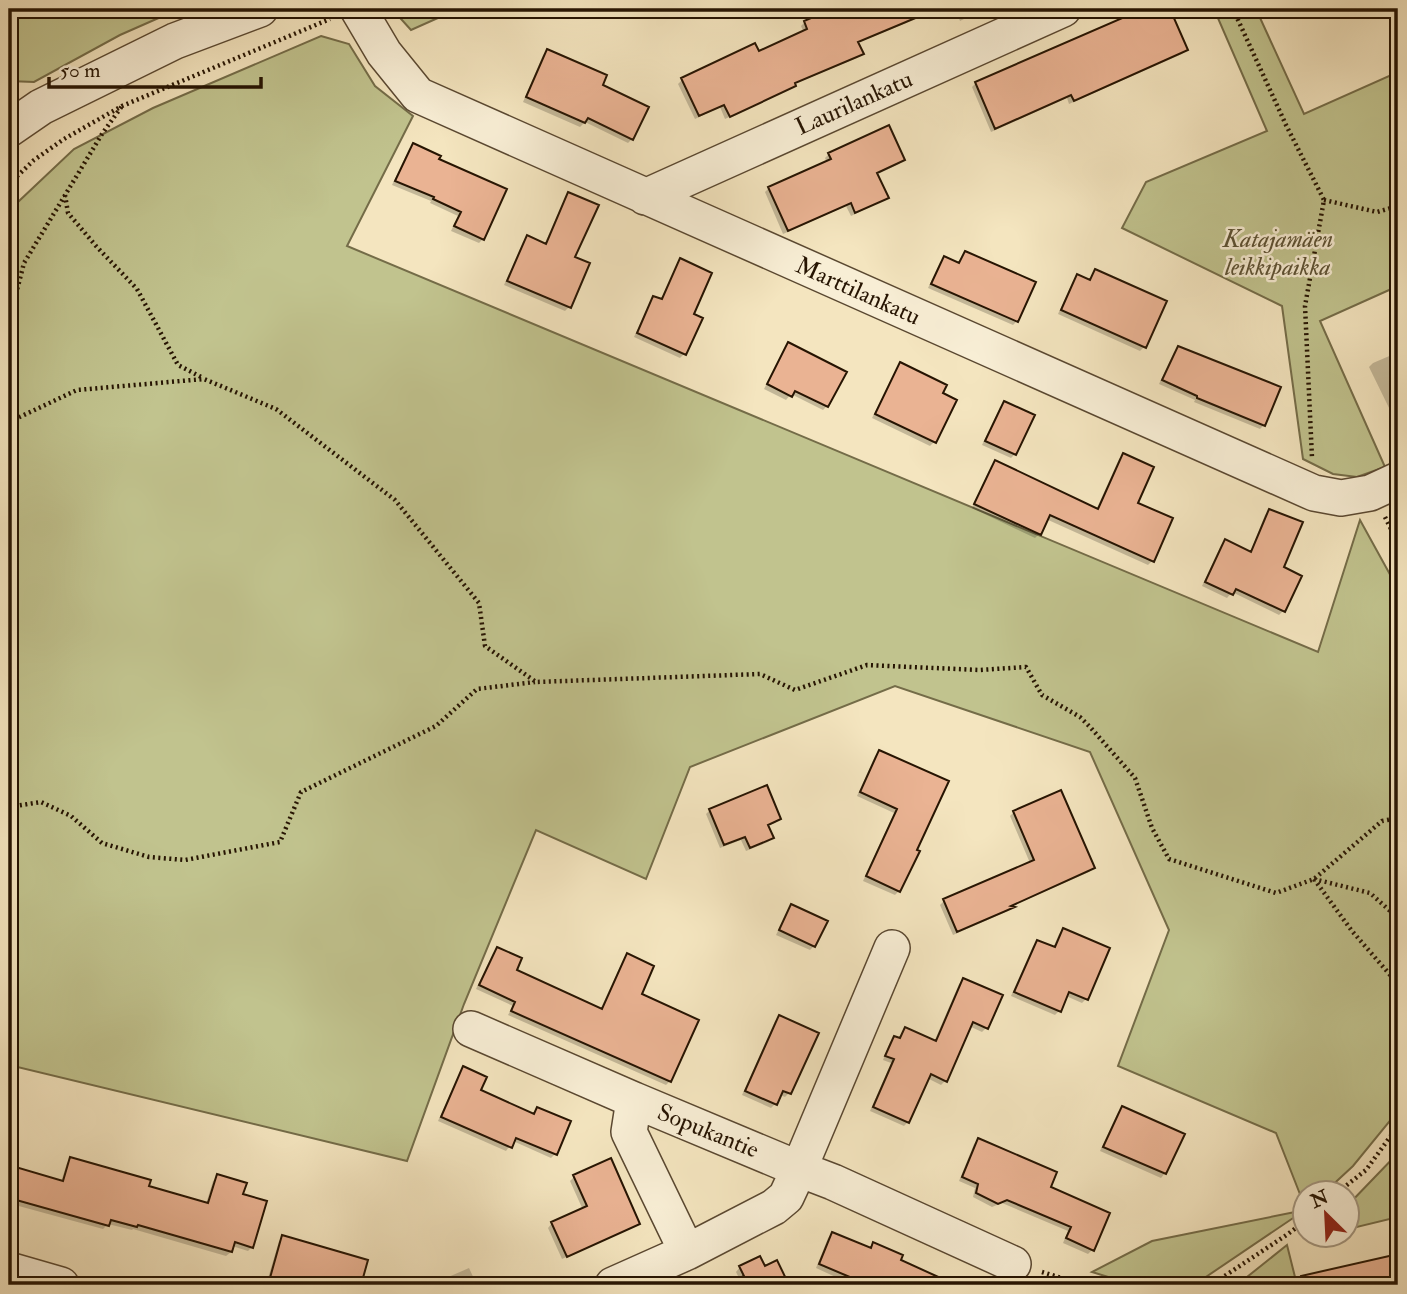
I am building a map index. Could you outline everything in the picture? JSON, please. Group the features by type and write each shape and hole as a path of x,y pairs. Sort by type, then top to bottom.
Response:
{"street":[{"path":"9,130 41,107 163,47 260,9"},
{"name":"Laurilankatu","path":"645,197 1063,9"},
{"name":"Marttilankatu","path":"350,11 418,95 645,197 1314,494 1341,498 1370,493 1398,480"},
{"path":"613,1285 687,1252 774,1207 786,1198 892,948"},
{"path":"471,1029 634,1100"},
{"name":"Sopukantie","path":"687,1252 629,1132 634,1100 834,1182 1013,1264"},
{"path":"9,1270 61,1285"}],"path":[{"path":"1233,9 1324,200 1305,306 1314,494"},
{"path":"9,184 34,160 64,139 122,106 350,11"},
{"path":"9,321 24,263 102,134 122,106"},
{"path":"65,194 68,214 137,289 178,365 204,379 276,409 395,500 480,603 485,646 536,682"},
{"path":"1324,200 1377,212 1398,206"},
{"path":"9,422 77,390 204,379"},
{"path":"9,807 41,803 71,816 102,842 149,857 185,860 280,842 301,792 436,726 477,689 536,682 760,674 795,690 867,665 979,670 1026,667 1042,695 1086,723 1135,778 1152,828 1169,859 1276,892 1314,879 1382,821 1398,818"},
{"path":"1314,879 1370,893 1398,918"},
{"path":"1314,879 1352,931 1398,984"},
{"path":"1356,1178 1366,1170 1398,1126"},
{"path":"1211,1285 1292,1231"},
{"path":"1013,1264 1084,1285"}],"green space":[{"path":"9,9 179,9 120,35 34,82 9,81"},
{"path":"392,9 458,9 411,30"},
{"name":"Katajamäen leikkipaikka","path":"1214,9 1256,9 1304,114 1398,72 1398,286 1320,321 1385,467 1357,477 1333,474 1303,459 1282,306 1122,228 1146,182 1267,131"},
{"path":"321,36 349,44 375,86 413,116 347,246 1318,652 1360,520 1398,589 1398,1111 1353,1166 1340,1178 1294,1178 1276,1133 1118,1066 1169,930 1090,752 895,686 690,767 646,879 536,830 464,1004 407,1161 9,1065 9,214 18,202 74,149 153,108"},
{"path":"1398,1153 1398,1217 1362,1226 1362,1190"},
{"path":"1292,1213 1292,1219 1194,1285 1134,1285 1092,1272 1152,1241"},
{"path":"1287,1245 1297,1285 1237,1285"}],"building":[{"path":"832,9 937,9 858,42 864,54 795,83 796,86 730,117 724,105 699,116 681,78 755,43 759,51 807,29 804,21"},
{"path":"1154,9 1170,9 1188,50 1074,101 1071,95 995,129 975,82 1136,12 1138,16"},
{"path":"547,49 607,75 603,85 649,107 633,140 588,118 585,123 526,97"},
{"path":"889,125 905,160 877,173 889,198 855,213 851,203 788,231 768,187 831,159 828,153"},
{"path":"413,143 441,156 439,159 507,189 484,240 454,226 461,212 395,181"},
{"path":"568,192 599,205 575,257 590,263 571,308 507,281 527,235 546,244"},
{"path":"965,251 1036,282 1018,322 931,284 944,256 959,263"},
{"path":"680,258 712,273 694,314 703,318 686,355 637,333 653,296 662,299"},
{"path":"1095,269 1167,301 1146,348 1061,310 1077,274 1090,280"},
{"path":"788,342 847,372 828,407 795,391 792,397 767,384"},
{"path":"1178,346 1281,387 1265,426 1197,398 1162,380"},
{"path":"900,362 947,385 943,393 957,400 936,443 875,414"},
{"path":"1004,401 1035,415 1016,455 985,441"},
{"path":"1123,453 1154,467 1138,503 1173,518 1154,562 1050,515 1041,535 974,504 995,460 1098,509"},
{"path":"1269,509 1303,522 1284,567 1302,576 1285,612 1236,589 1233,595 1205,582 1225,539 1251,552"},
{"path":"879,750 949,781 900,892 866,876 897,809 860,792"},
{"path":"767,785 781,819 768,825 774,838 750,848 745,837 724,845 709,809"},
{"path":"1061,790 1095,868 957,932 943,899 1034,860 1013,811"},
{"path":"791,904 828,921 815,947 779,930"},
{"path":"1063,928 1110,948 1088,1000 1069,992 1061,1012 1014,992 1037,940 1055,947"},
{"path":"497,947 522,958 517,970 602,1009 627,953 654,966 642,994 699,1020 671,1082 511,1011 515,1002 479,985"},
{"path":"963,978 1003,995 988,1029 973,1022 947,1082 931,1074 909,1123 873,1107 894,1059 885,1056 894,1036 900,1038 905,1027 936,1041"},
{"path":"779,1015 819,1033 791,1094 783,1091 777,1105 745,1091"},
{"path":"463,1066 487,1077 481,1090 534,1114 537,1107 571,1121 557,1155 516,1138 512,1148 441,1117"},
{"path":"1122,1106 1185,1134 1166,1174 1103,1147"},
{"path":"978,1138 1057,1172 1051,1187 1110,1213 1094,1251 1066,1238 1071,1227 1007,1200 998,1204 976,1193 978,1184 962,1177"},
{"path":"70,1157 151,1180 149,1186 208,1203 217,1174 247,1183 243,1194 267,1201 253,1248 235,1242 232,1252 138,1225 137,1227 111,1220 109,1226 9,1198 9,1165 63,1181"},
{"path":"611,1158 640,1224 567,1257 551,1222 587,1206 573,1175"},
{"path":"832,1232 871,1248 873,1242 903,1255 901,1260 956,1285 854,1285 857,1280 819,1264"},
{"path":"282,1235 368,1260 361,1285 268,1285"},
{"path":"1398,1254 1398,1285 1302,1285 1301,1276"},
{"path":"760,1256 765,1266 777,1260 789,1285 725,1285 744,1276 739,1266"}]}
